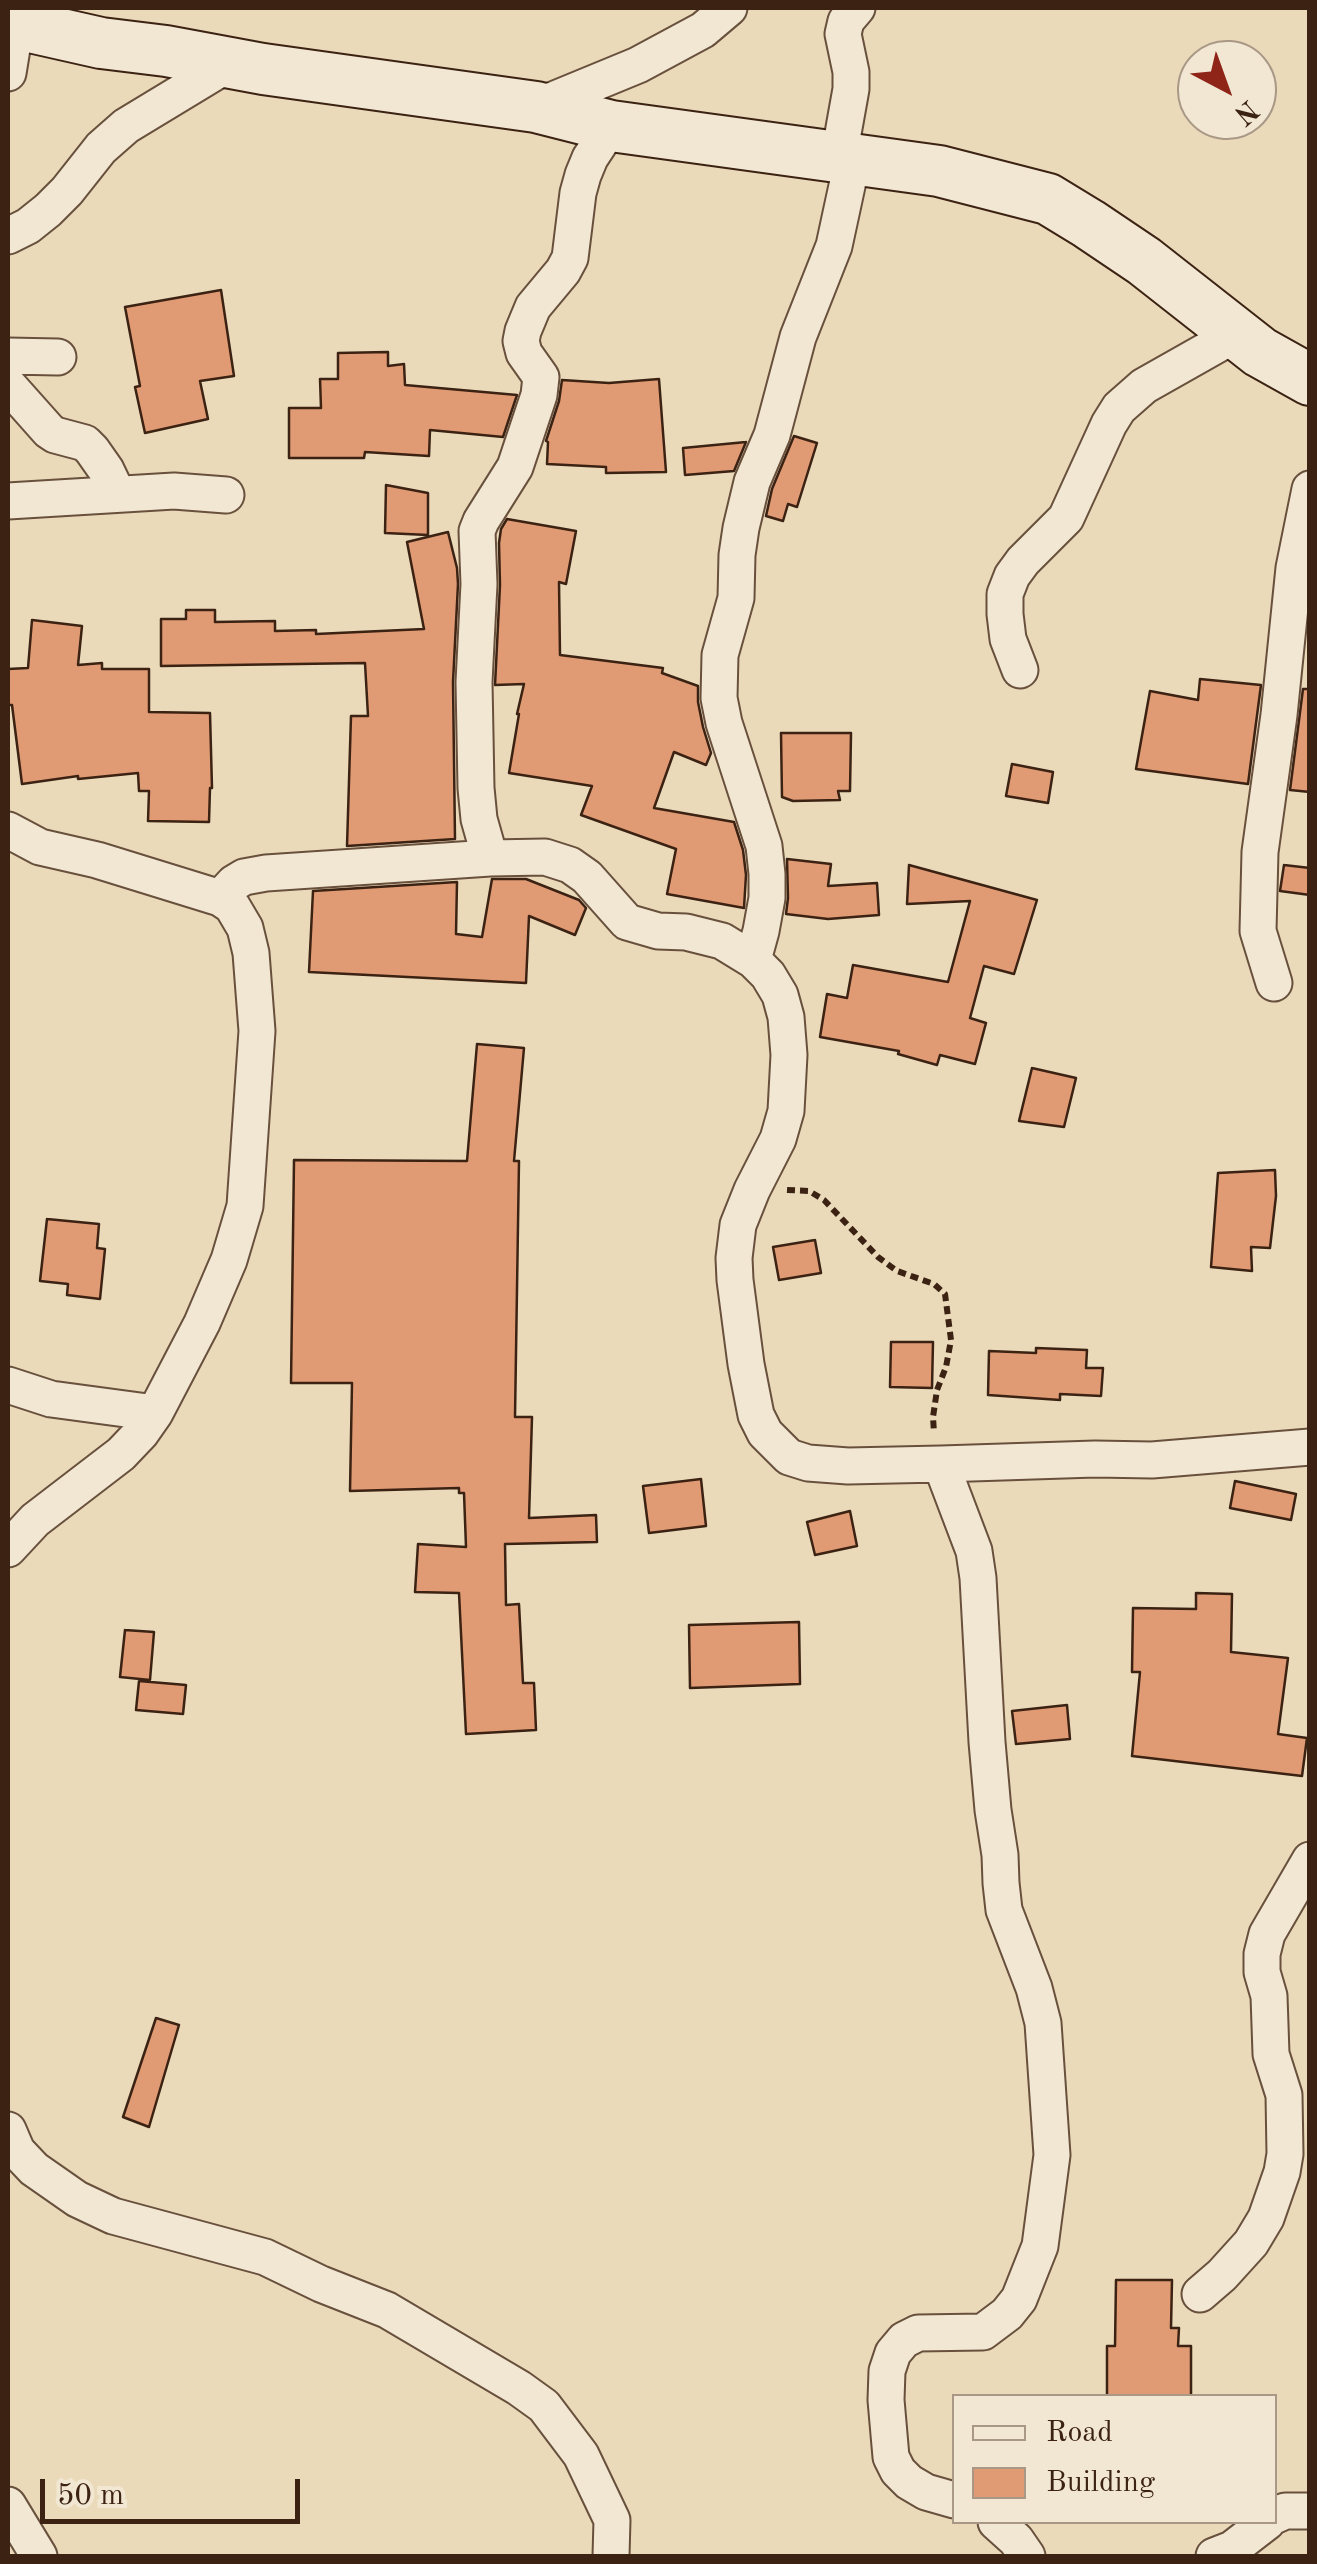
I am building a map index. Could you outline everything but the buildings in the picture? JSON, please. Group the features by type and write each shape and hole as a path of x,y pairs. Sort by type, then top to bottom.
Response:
{"street":[{"path":"536,107 638,65 702,30 728,8"},
{"path":"752,960 768,898 767,874 764,846 724,723 719,698 720,655 736,598 740,528 752,482 772,435 798,337 834,246 851,89 843,34 846,22 857,8"},
{"path":"8,73 25,21 101,44 536,107 611,126 939,171 1048,200 1144,261 1260,352 1310,380"},
{"path":"8,236 48,210 101,148 126,126 230,63"},
{"path":"490,858 479,819 476,788 478,531 515,466 539,395 541,377 524,353 523,331 533,307 564,271 570,258 583,174 611,126"},
{"path":"1020,670 1008,639 1005,614 1012,576 1066,518 1119,408 1144,386 1236,334"},
{"path":"8,356 58,357"},
{"path":"8,385 55,435 85,443 106,470 117,493"},
{"path":"1274,983 1258,931 1260,852 1294,568 1310,489"},
{"path":"8,501 174,491 226,494"},
{"path":"8,830 40,847 97,860 220,898 232,906 245,928 251,953 257,1031 245,1206 229,1260 202,1322 155,1413 141,1432 121,1454 35,1520 8,1549"},
{"path":"220,898 234,882 266,874 545,857 587,877 627,922 722,941 768,974 780,994 786,1017 786,1110 778,1139 738,1225 734,1258 756,1415 764,1433 789,1456 808,1463 848,1466 1152,1460 1310,1447"},
{"path":"8,1385 50,1399 155,1413"},
{"path":"939,1464 974,1552 1004,1910 1034,1988 1042,2022 1052,2155 1040,2246 1030,2276 1008,2314 983,2332 918,2332 893,2353 887,2371 891,2457 898,2471 926,2492 952,2499"},
{"path":"1200,2294 1251,2243 1266,2218 1282,2172 1284,2095 1272,2054 1262,1954 1268,1934 1310,1860"},
{"path":"8,2130 17,2151 34,2169 77,2199 113,2216 265,2257 387,2310 520,2388 544,2406 588,2466 612,2520 611,2556"},
{"path":"8,2505 39,2556"},
{"path":"1277,2515 1310,2511"},
{"path":"998,2524 1027,2556"},
{"path":"1214,2556 1232,2549 1264,2524"}],"path":[{"path":"752,1190 809,1192 824,1200 878,1257 898,1271 934,1284 945,1294 951,1340 932,1418 939,1464"}]}
